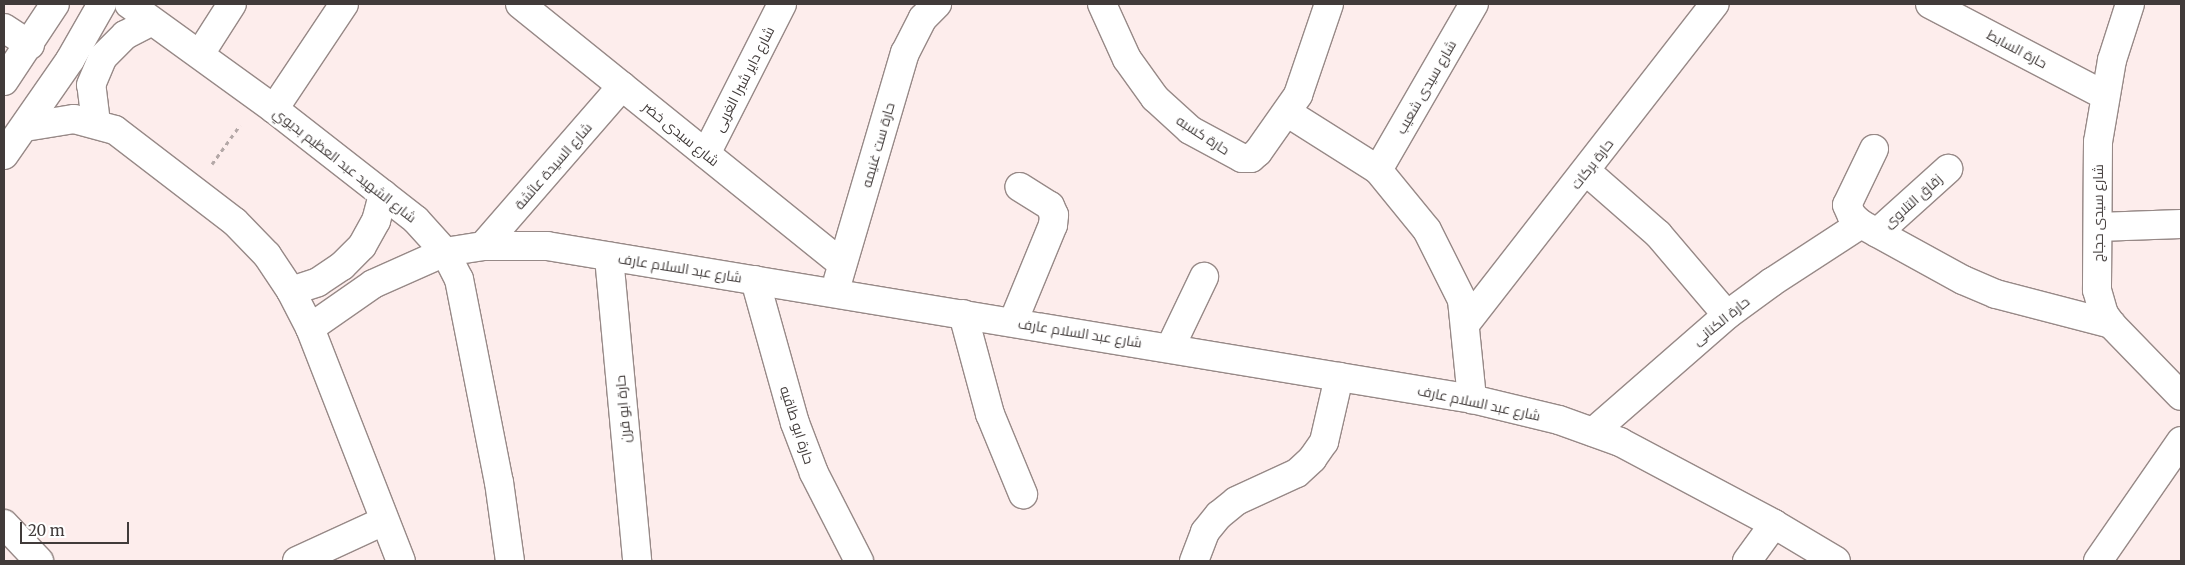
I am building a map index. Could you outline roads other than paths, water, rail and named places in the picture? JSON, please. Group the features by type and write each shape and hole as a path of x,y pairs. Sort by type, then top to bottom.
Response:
{"street":[{"path":"4,81 30,45 55,4"},
{"path":"4,155 25,128 102,4"},
{"name":"شارع الشهيد عبد العظيم بديوي","path":"129,4 267,104 383,194 416,220 445,252 459,278 499,482 510,561"},
{"path":"200,54 232,4"},
{"path":"267,104 344,4"},
{"name":"شارع سيدى خضر","path":"520,4 842,264"},
{"name":"شارع داير شبرا الغربى","path":"706,154 782,4"},
{"name":"حارة كسبه","path":"1102,4 1140,79 1171,115 1210,143 1242,158 1251,158 1288,113 1312,62 1329,4"},
{"name":"شارع سيدى شعيب","path":"1378,170 1474,4"},
{"name":"حارة بركات","path":"1467,322 1715,4"},
{"name":"حارة السابط","path":"1930,4 2104,95"},
{"name":"شارع سيدى حجاج","path":"2130,4 2121,26 2104,95 2098,142 2097,290 2104,314 2111,324 2181,396"},
{"name":"حارة ست غنيمه","path":"834,294 905,53 924,9"},
{"path":"96,122 91,85 103,57 125,35 152,21"},
{"path":"4,28 30,45"},
{"name":"شارع السيدة عائشة","path":"484,246 622,86"},
{"path":"1288,113 1378,170 1412,209 1436,245 1453,276 1467,322 1472,399"},
{"path":"25,128 74,119 96,122 114,130 235,222 267,255 291,290 310,328 401,561"},
{"path":"1874,149 1847,205 1852,216 1869,229 1996,294 2111,324"},
{"name":"زقاق التلاوى","path":"1869,229 1948,169"},
{"path":"1586,171 1658,234 1727,315"},
{"path":"1013,322 1053,225 1054,215 1043,200 1020,187"},
{"path":"291,290 318,282 342,266 362,246 376,221 383,194"},
{"path":"2098,227 2181,224"},
{"name":"حارة الكنانى","path":"1593,432 1727,315 1772,282 1869,229"},
{"name":"شارع عبد السلام عارف","path":"310,328 373,284 445,252 484,246 547,246 1472,399 1593,432 1678,471 1836,561"},
{"name":"حارة ابو قرن","path":"609,257 637,561"},
{"path":"1170,348 1204,277"},
{"name":"حارة ابو طاقيه","path":"755,280 795,423 814,473 859,561"},
{"path":"963,314 990,414 1023,494"},
{"path":"1194,561 1205,532 1219,515 1236,501 1296,473 1312,459 1324,442 1339,377"},
{"path":"2098,561 2181,441"},
{"path":"297,561 384,521"},
{"path":"4,524 39,561"},
{"path":"1747,561 1774,524"}]}
